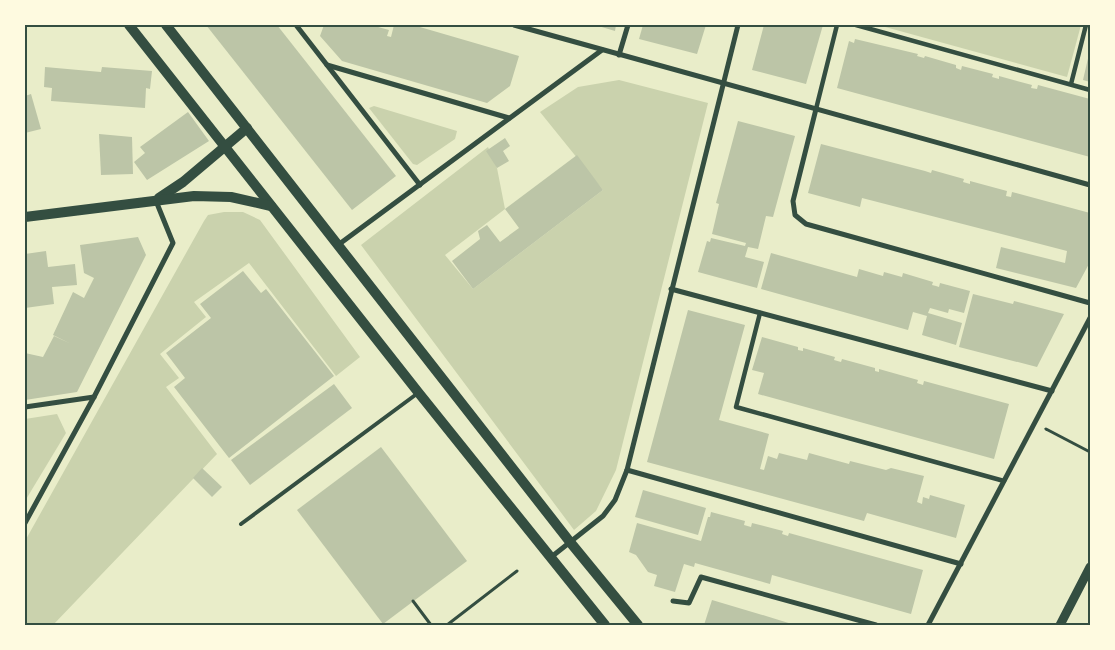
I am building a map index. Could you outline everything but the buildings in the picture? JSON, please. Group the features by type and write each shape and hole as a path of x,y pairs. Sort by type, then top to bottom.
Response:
{"main road":[{"path":"129,25 418,392 605,625"},
{"path":"166,25 570,542 638,625"},
{"path":"156,200 184,182 248,128"},
{"path":"25,217 156,200 212,196 246,199 272,206"}],"street":[{"path":"296,25 420,185"},
{"path":"514,25 1090,185"},
{"path":"620,55 628,25"},
{"path":"550,558 603,516 615,500 627,470 738,25"},
{"path":"838,25 792,201 795,215 806,224 1090,303"},
{"path":"856,25 1090,90"},
{"path":"1071,84 1086,25"},
{"path":"338,245 602,50"},
{"path":"327,65 509,118"},
{"path":"25,523 94,397 173,243 156,200"},
{"path":"671,289 1052,391"},
{"path":"760,313 736,407 1004,481"},
{"path":"928,625 1090,318"},
{"path":"25,407 94,397"},
{"path":"627,470 961,564"},
{"path":"1060,625 1090,567"},
{"path":"673,601 689,603 701,577 876,625"}],"lane":[{"path":"241,524 418,392"}],"path":[{"path":"1035,424 1090,452"},
{"path":"447,625 517,571"},
{"path":"414,601 431,625"}],"green space":[{"path":"878,25 1081,25 1067,77"},
{"path":"619,80 708,103 616,470 596,511 574,530 361,245 488,147 497,168 505,209 445,255 473,289 603,190 540,112 578,87"},
{"path":"374,106 457,131 455,139 417,165 413,164 369,108"},
{"path":"224,212 243,212 260,220 360,357 336,376 249,263 194,302 206,317 160,354 179,378 166,387 217,454 53,625 25,625 25,541 204,221 208,215"},
{"path":"57,414 66,433 25,501 25,419"}]}
